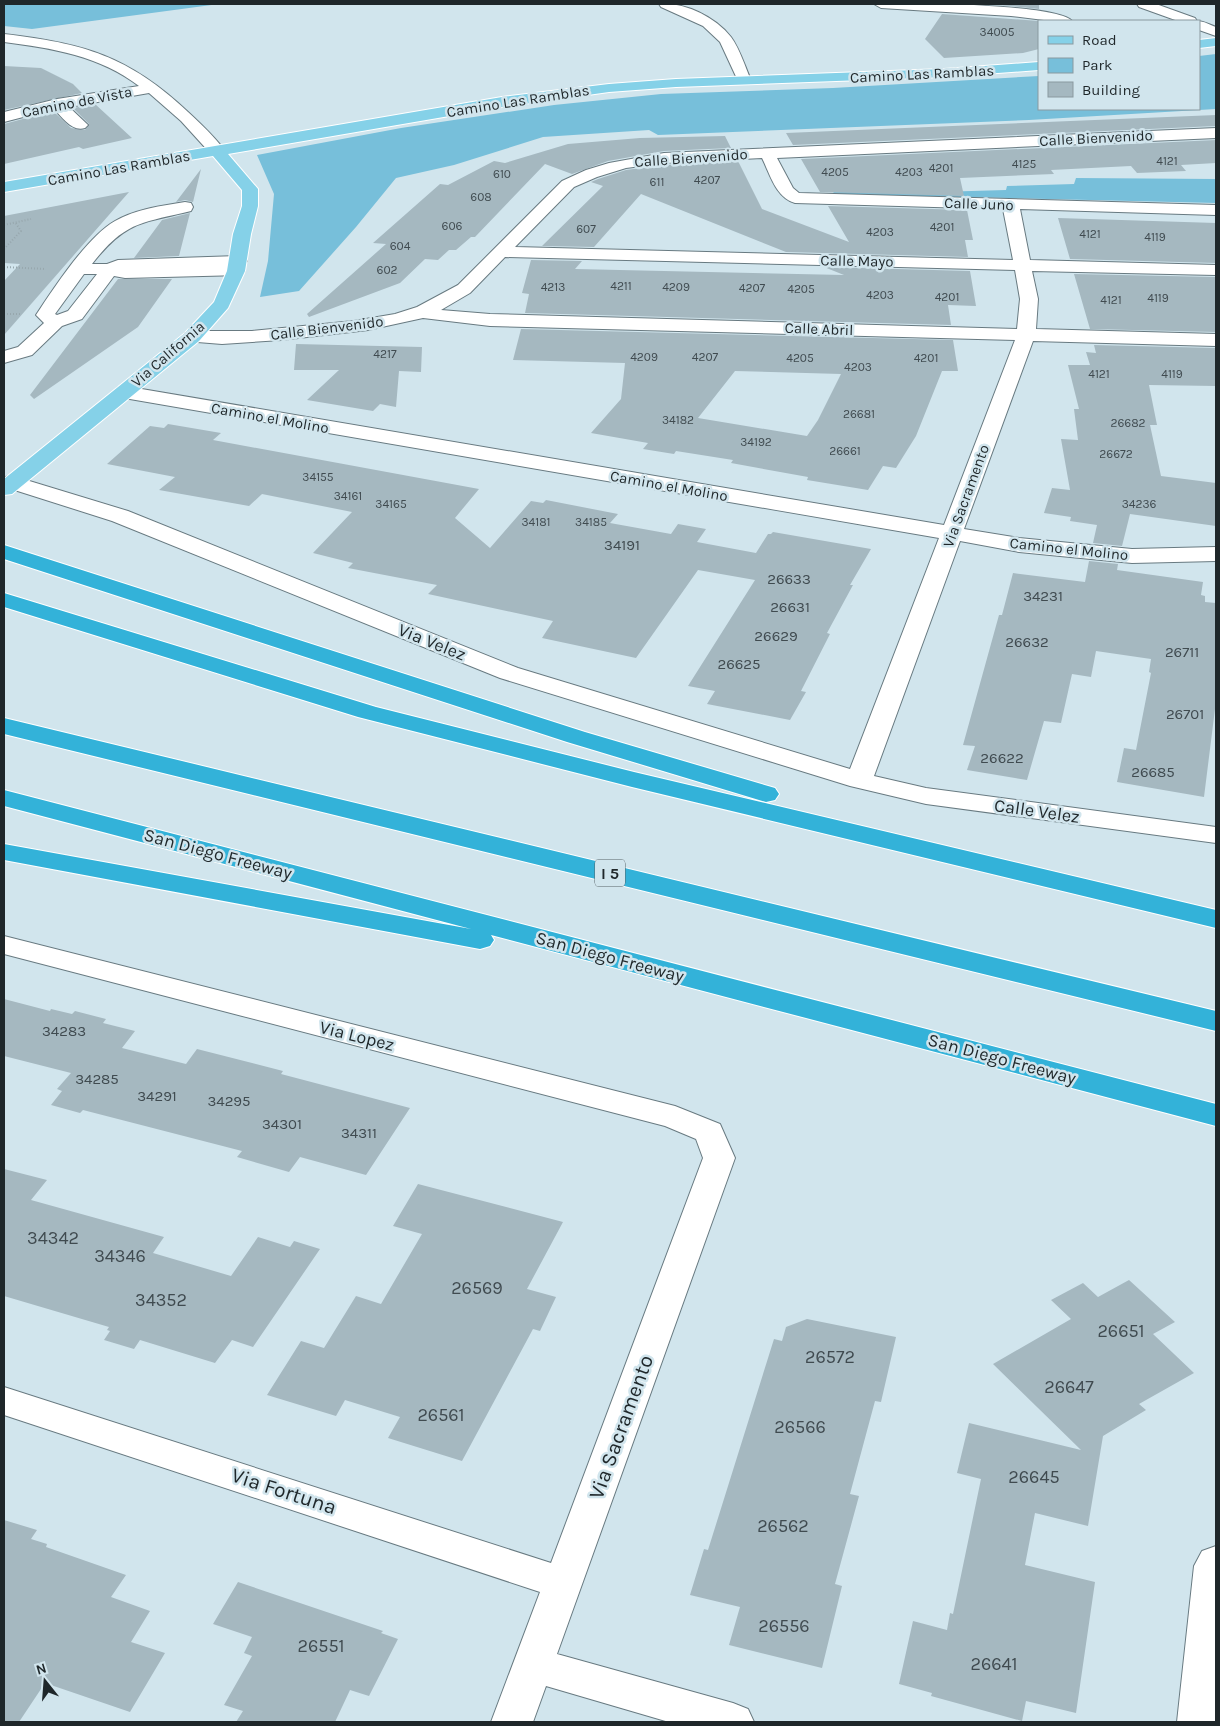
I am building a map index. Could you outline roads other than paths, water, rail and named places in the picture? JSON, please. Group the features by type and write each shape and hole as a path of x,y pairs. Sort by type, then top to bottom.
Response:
{"highway":[{"path":"4,552 576,737 782,799 884,840"},
{"path":"4,600 367,712 632,780 1216,919"},
{"name":"I 5","path":"4,726 1216,1021"},
{"name":"San Diego Freeway","path":"4,798 1216,1115"},
{"path":"4,852 713,984"}],"main road":[{"path":"1200,44 1216,42"},
{"name":"Camino Las Ramblas","path":"4,187 502,102 570,93 676,83 944,74 1038,66"},
{"name":"Via California","path":"8,486 192,338 222,304 237,266 242,234 250,206 250,189 217,151"}],"street":[{"path":"666,4 708,23 726,40 744,80"},
{"path":"881,4 1012,12 1050,16 1062,20"},
{"path":"1144,4 1187,20"},
{"path":"1200,25 1216,32"},
{"path":"4,38 60,48 94,57 125,69 151,88 217,151"},
{"name":"Camino de Vista","path":"4,117 58,104 151,88"},
{"path":"58,104 80,125"},
{"name":"Calle Bienvenido","path":"192,338 224,339 338,328 390,320 423,312 464,288 568,184 589,173 622,164 664,158 1216,133"},
{"name":"Calle Juno","path":"766,153 786,191 794,198 1216,210"},
{"name":"Via Sacramento","path":"859,780 1026,335 1029,299 1011,205"},
{"path":"54,322 45,314 104,238 125,223 147,213 185,207"},
{"name":"Calle Mayo","path":"499,252 1216,270"},
{"path":"4,357 25,350 54,322 75,315 110,269 118,265 237,266"},
{"path":"79,269 110,269"},
{"name":"Calle Abril","path":"423,312 490,320 1216,340"},
{"name":"Camino el Molino","path":"124,392 952,535 1093,553 1132,556 1216,554"},
{"name":"Via Velez","path":"8,486 120,516 509,673 859,780"},
{"name":"Calle Velez","path":"859,780 926,796 1216,835"},
{"name":"Via Lopez","path":"4,945 675,1117 709,1132"},
{"name":"Via Sacramento","path":"512,1722 719,1158 709,1132"},
{"name":"Via Fortuna","path":"4,1401 564,1584"},
{"path":"1198,1722 1214,1566 1216,1563"},
{"path":"534,1665 733,1722"}]}
